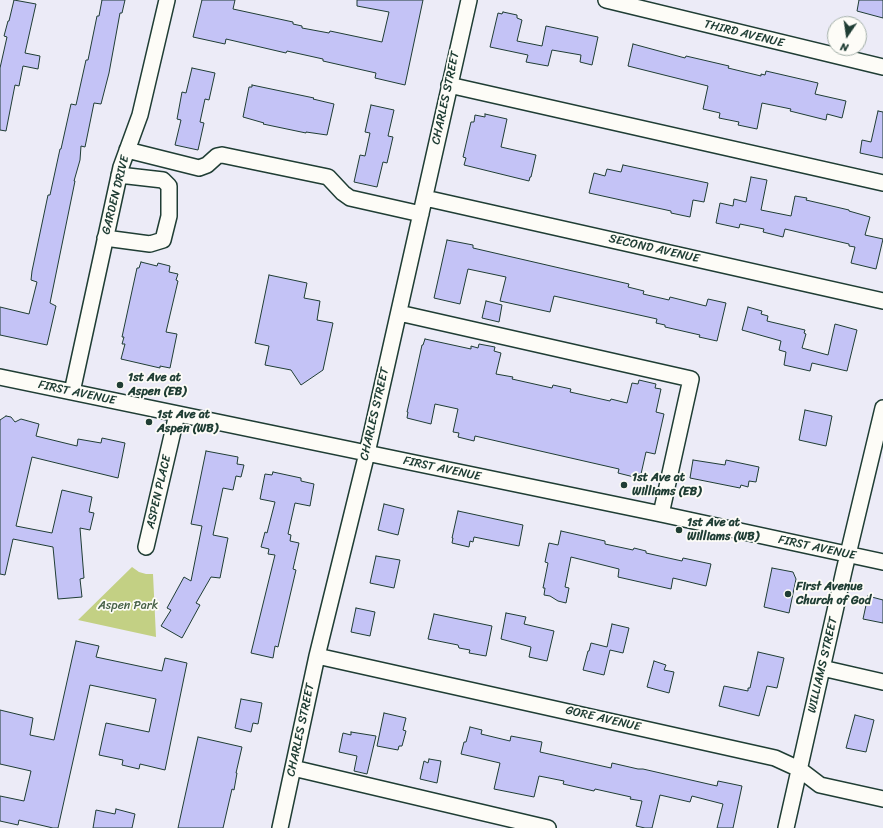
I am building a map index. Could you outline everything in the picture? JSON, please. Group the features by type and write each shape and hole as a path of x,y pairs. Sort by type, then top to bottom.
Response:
{"street":[{"name":"GARDEN DRIVE","path":"72,392 119,175 140,116 167,0"},
{"name":"CHARLES STREET","path":"280,828 316,656 367,453 468,0"},
{"name":"THIRD AVENUE","path":"606,0 883,67"},
{"path":"449,84 883,182"},
{"path":"127,150 199,168 206,165 217,156 222,155 328,177 343,193 350,198 421,214"},
{"path":"106,238 150,244 163,240 169,216 168,186 163,180 119,175"},
{"name":"SECOND AVENUE","path":"425,198 883,301"},
{"path":"399,313 691,379 660,514"},
{"name":"FIRST AVENUE","path":"0,377 660,514 883,562"},
{"name":"WILLIAMS STREET","path":"786,828 848,554 879,444 883,408"},
{"name":"ASPEN PLACE","path":"146,547 177,414"},
{"name":"GORE AVENUE","path":"316,656 775,758 799,769 820,785 883,799"},
{"path":"822,668 883,682"},
{"path":"293,768 548,828"}],"green space":[{"name":"Aspen Park","path":"132,567 139,572 153,574 156,637 78,620"}],"building":[{"path":"14,0 36,4 25,53 40,56 38,69 23,66 19,86 15,85 6,131 0,130 0,68 7,37 4,36"},
{"path":"102,0 125,0 122,13 120,13 109,73 101,104 94,103 85,147 81,146 80,160 74,181 50,303 56,306 47,345 0,335 0,307 29,314 37,282 31,280 32,271 48,195 50,195 71,104 76,105"},
{"path":"202,0 235,0 233,9 293,22 293,24 302,26 302,28 329,33 330,31 382,42 389,12 357,6 357,0 423,0 405,85 375,78 376,73 323,61 323,59 287,51 286,53 226,39 225,44 193,37"},
{"path":"859,0 883,0 883,18 857,11"},
{"path":"503,12 517,15 517,18 522,20 517,41 542,46 546,26 598,37 592,65 580,62 581,55 552,50 548,66 526,62 528,55 490,47 498,13 502,14"},
{"path":"633,44 685,58 686,56 729,66 728,68 761,76 761,74 765,75 766,71 818,83 815,94 846,101 842,118 827,114 826,120 790,111 791,109 762,103 757,129 738,125 739,122 719,118 720,113 703,109 708,86 628,66"},
{"path":"192,68 215,73 209,100 205,99 200,122 204,123 198,150 175,145 181,120 177,119 182,92 186,93"},
{"path":"252,85 314,98 313,99 334,104 327,135 306,133 263,124 264,123 243,117 249,87 252,87"},
{"path":"371,105 394,110 388,136 393,137 387,163 383,162 377,187 354,182 360,155 365,156 370,133 365,132"},
{"path":"878,111 883,112 883,158 860,153 862,140 871,142"},
{"path":"485,114 507,119 501,147 536,155 529,181 464,165 466,158 463,157 471,122 474,122 475,115 485,117"},
{"path":"623,165 708,183 704,202 693,200 690,217 671,213 671,211 589,193 594,173 605,176 607,169 621,172"},
{"path":"751,177 767,180 761,210 791,216 795,196 807,198 806,200 849,210 870,217 865,235 883,239 876,269 851,263 855,247 849,246 849,244 785,229 783,237 763,232 764,229 740,224 739,228 716,223 720,203 733,206 734,199 746,202"},
{"path":"447,240 473,245 473,248 629,284 628,287 644,291 643,294 669,300 670,297 706,306 708,299 726,303 717,341 699,337 700,335 665,327 665,325 656,323 657,319 554,296 550,312 500,301 506,277 468,269 460,304 434,298"},
{"path":"141,262 157,266 158,263 170,266 169,272 178,274 176,280 178,281 166,332 177,334 170,368 160,366 160,368 121,359 125,344 122,344 124,337 122,337 137,268 139,268"},
{"path":"269,275 307,283 304,298 320,301 317,320 333,323 323,370 301,385 291,370 265,365 269,346 255,343"},
{"path":"486,301 502,305 499,322 482,318"},
{"path":"748,307 762,311 761,314 768,316 767,321 805,330 804,333 806,334 802,348 828,355 835,324 857,330 847,371 812,363 810,371 784,365 786,352 779,350 781,341 742,330"},
{"path":"425,339 471,349 471,346 478,348 479,344 495,347 494,351 501,353 496,374 513,377 512,379 552,388 553,385 571,389 570,392 610,401 611,399 627,403 632,383 638,384 639,380 656,384 655,388 661,389 656,412 664,414 655,454 646,452 641,474 635,473 634,477 618,473 619,469 475,436 474,441 458,437 459,433 453,432 458,409 435,404 431,424 407,418 407,412 422,345"},
{"path":"805,410 832,416 826,446 799,440"},
{"path":"6,416 11,417 15,422 21,419 39,424 36,436 77,446 78,439 101,443 102,438 125,443 118,478 32,457 16,526 52,533 62,490 92,497 89,512 94,513 90,530 80,528 84,578 80,579 82,597 58,599 53,547 13,539 5,575 0,574 0,420"},
{"path":"206,451 238,457 237,464 244,465 241,477 236,476 233,490 223,488 213,535 228,538 220,578 211,577 196,603 200,605 182,638 161,626 171,610 167,608 184,577 191,581 202,526 191,524"},
{"path":"693,460 725,465 726,460 759,467 756,482 749,481 748,487 741,485 740,488 690,478"},
{"path":"273,472 301,478 301,481 314,484 310,506 295,503 288,534 291,535 290,541 299,543 293,569 296,570 278,647 275,646 273,658 251,653 275,555 268,554 269,549 261,547 265,532 267,533 275,502 260,499 265,474 272,475"},
{"path":"384,504 404,509 398,535 378,530"},
{"path":"458,511 523,525 519,546 474,537 473,542 470,541 469,547 452,543"},
{"path":"561,531 605,541 605,544 633,550 634,548 646,551 646,553 682,561 683,558 711,564 706,586 673,578 671,589 618,577 619,569 571,557 565,587 569,588 566,603 558,601 550,596 544,595 545,588 543,588 548,563 545,562 549,543 558,545"},
{"path":"376,556 400,560 394,588 370,583"},
{"path":"772,568 793,572 796,579 789,613 764,607"},
{"path":"868,596 883,600 883,623 863,619"},
{"path":"356,608 375,612 370,636 351,632"},
{"path":"506,613 526,617 524,624 554,631 547,661 529,657 531,647 501,639"},
{"path":"434,614 492,626 486,656 469,653 470,650 459,648 458,645 428,639"},
{"path":"612,624 629,628 623,653 610,650 604,675 583,670 591,643 607,647"},
{"path":"76,641 99,646 96,657 162,671 165,658 187,663 165,770 140,764 139,769 122,765 123,760 99,755 106,723 149,732 156,699 90,685 58,828 19,820 18,825 0,821 0,796 24,801 31,771 0,764 0,710 33,718 30,735 54,740"},
{"path":"758,652 784,658 777,688 767,686 759,716 719,706 724,686 748,691"},
{"path":"654,661 666,665 664,670 674,672 669,693 647,687"},
{"path":"241,699 262,703 258,724 253,723 251,732 235,728"},
{"path":"384,713 406,718 403,730 406,731 402,746 399,746 398,750 377,746"},
{"path":"855,715 874,720 866,752 846,748"},
{"path":"470,727 482,730 481,734 510,741 511,736 542,742 540,752 611,768 612,763 717,786 718,781 742,786 733,828 717,828 723,804 692,796 690,802 660,795 652,828 645,828 636,826 642,801 630,799 631,797 563,784 564,781 539,776 534,797 494,789 500,763 461,754"},
{"path":"351,732 376,736 367,774 354,771 357,756 339,752 343,733 351,735"},
{"path":"198,737 242,747 234,790 232,789 223,828 178,828"},
{"path":"429,759 441,761 437,783 420,779 424,761 428,763"},
{"path":"116,809 135,814 132,828 93,828 96,810 115,814"}],"place":[{"name":"1st Ave at Aspen (EB)","path":"120,385"},
{"name":"1st Ave at Aspen (WB)","path":"149,422"},
{"name":"1st Ave at Williams (EB)","path":"624,485"},
{"name":"1st Ave at Williams (WB)","path":"679,530"},
{"name":"First Avenue Church of God","path":"788,594"}]}
